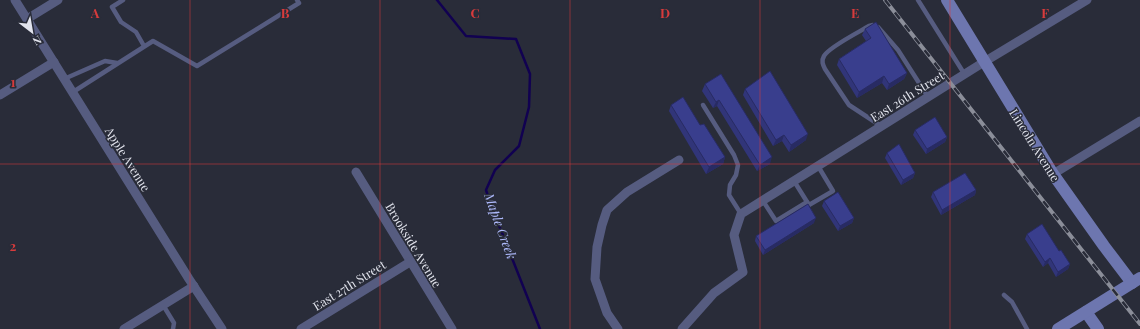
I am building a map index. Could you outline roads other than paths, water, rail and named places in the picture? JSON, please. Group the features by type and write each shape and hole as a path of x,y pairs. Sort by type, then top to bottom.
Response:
{"street":[{"name":"Apple Avenue","path":"15,0 222,329"},
{"path":"27,19 58,0"},
{"name":"Lincoln Avenue","path":"947,0 1053,174 1104,246 1136,280"},
{"name":"East 26th Street","path":"741,214 964,74 1087,0"},
{"path":"0,94 54,62"},
{"path":"1053,174 1140,121"},
{"path":"618,329 607,313 595,279 597,247 607,210 627,192 679,160"},
{"name":"Brookside Avenue","path":"356,172 452,329"},
{"path":"682,329 714,293 743,272 734,235 741,214"},
{"name":"East 27th Street","path":"301,329 410,262"},
{"path":"1058,329 1136,280"},
{"path":"124,329 194,286"},
{"path":"1086,312 1098,329"}],"lane":[{"path":"123,0 112,7 121,22 136,32 144,46"},
{"path":"73,92 153,41 197,66 299,3 297,0"},
{"path":"918,0 964,74"},
{"path":"882,126 849,105 822,63 823,57 830,50 869,26 873,25 878,27 898,50 928,97"},
{"path":"64,79 104,61 117,63"},
{"path":"703,105 734,155 738,165 736,175 730,185 729,195 741,214"},
{"path":"794,181 809,205 833,191 818,166"},
{"path":"763,201 776,220 807,202"},
{"path":"1004,295 1012,302 1027,329"},
{"path":"163,305 174,323 173,329"}],"waterway":[{"name":"Maple Creek","path":"437,0 466,36 516,39 530,74 529,107 519,146 495,170 486,190 540,329"}],"railway":[{"path":"885,0 1140,324"}]}
